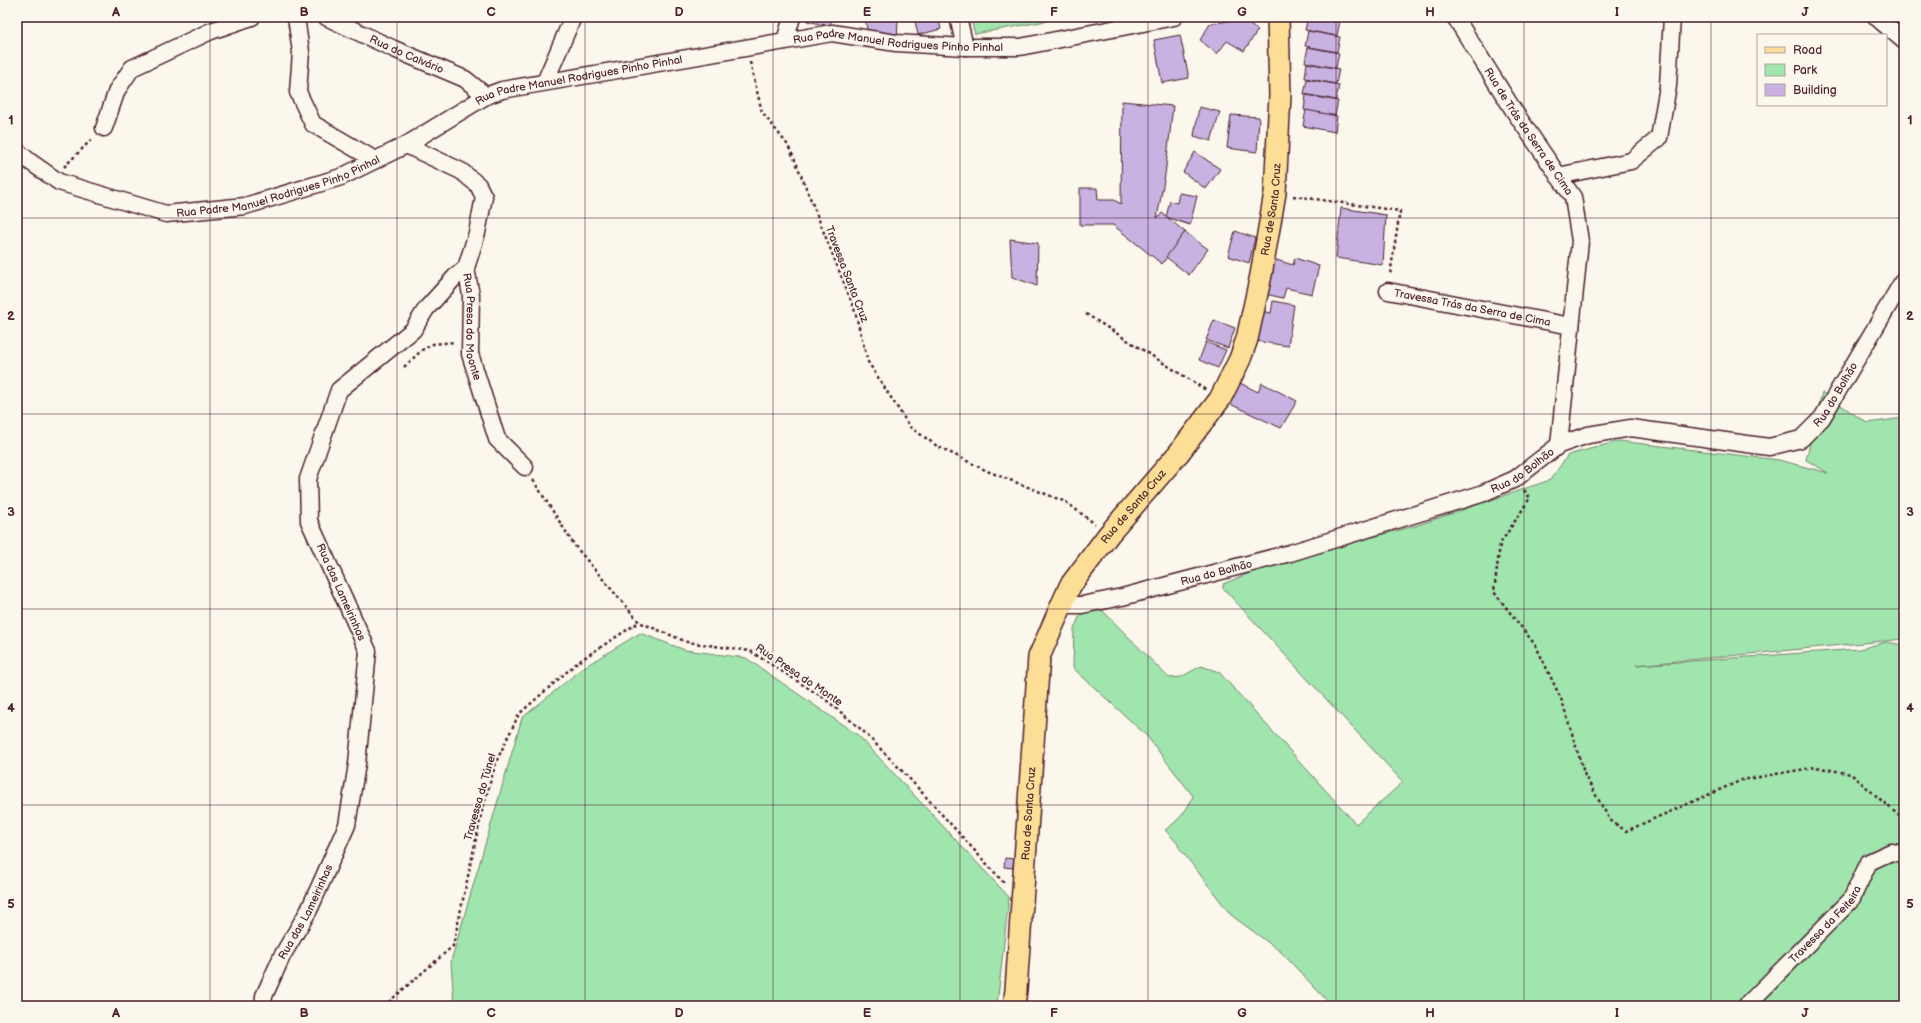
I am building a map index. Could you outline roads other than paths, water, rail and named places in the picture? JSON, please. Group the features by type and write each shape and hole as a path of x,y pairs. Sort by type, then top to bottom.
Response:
{"main road":[{"name":"Rua de Santa Cruz","path":"1014,1006 1039,658 1062,601 1070,586 1109,534 1178,454 1220,399 1240,359 1247,339 1262,275 1275,193 1280,94 1278,17"}],"street":[{"path":"104,128 117,90 132,68 211,31 252,17"},
{"path":"296,17 301,52 298,92 313,124 375,160"},
{"name":"Rua do Calvário","path":"326,17 394,49 465,79 486,96"},
{"path":"545,82 573,17"},
{"path":"785,41 792,17"},
{"path":"958,17 965,47"},
{"name":"Rua Padre Manuel Rodrigues Pinho Pinhal","path":"17,151 58,182 166,214 245,206 341,177 406,145 486,96 502,90 832,33 896,43 965,47 1020,47 1174,17"},
{"name":"Rua de Trás da Serra de Cima","path":"1455,17 1514,111 1573,197 1580,241 1559,445"},
{"path":"1558,176 1631,161 1659,138 1668,86 1672,17"},
{"path":"1876,17 1904,41"},
{"name":"Rua Presa do Moonte","path":"406,145 461,171 478,185 484,197 477,233 466,268 472,295 470,354 497,439 526,468"},
{"name":"Rua das Lameirinhas","path":"263,1006 264,996 282,956 309,910 348,825 357,764 368,651 309,522 308,479 339,390 413,330 426,309 455,277 466,268"},
{"name":"Rua do Bolhão","path":"1062,601 1072,605 1082,605 1122,597 1290,553 1481,494 1515,479 1559,445 1588,434 1630,428 1770,447 1801,439 1822,418 1904,279"},
{"name":"Travessa Trás da Serra de Cima","path":"1388,291 1571,326"},
{"name":"Travessa da Feiteira","path":"1746,1006 1851,900 1869,862 1891,852 1904,854"}]}
